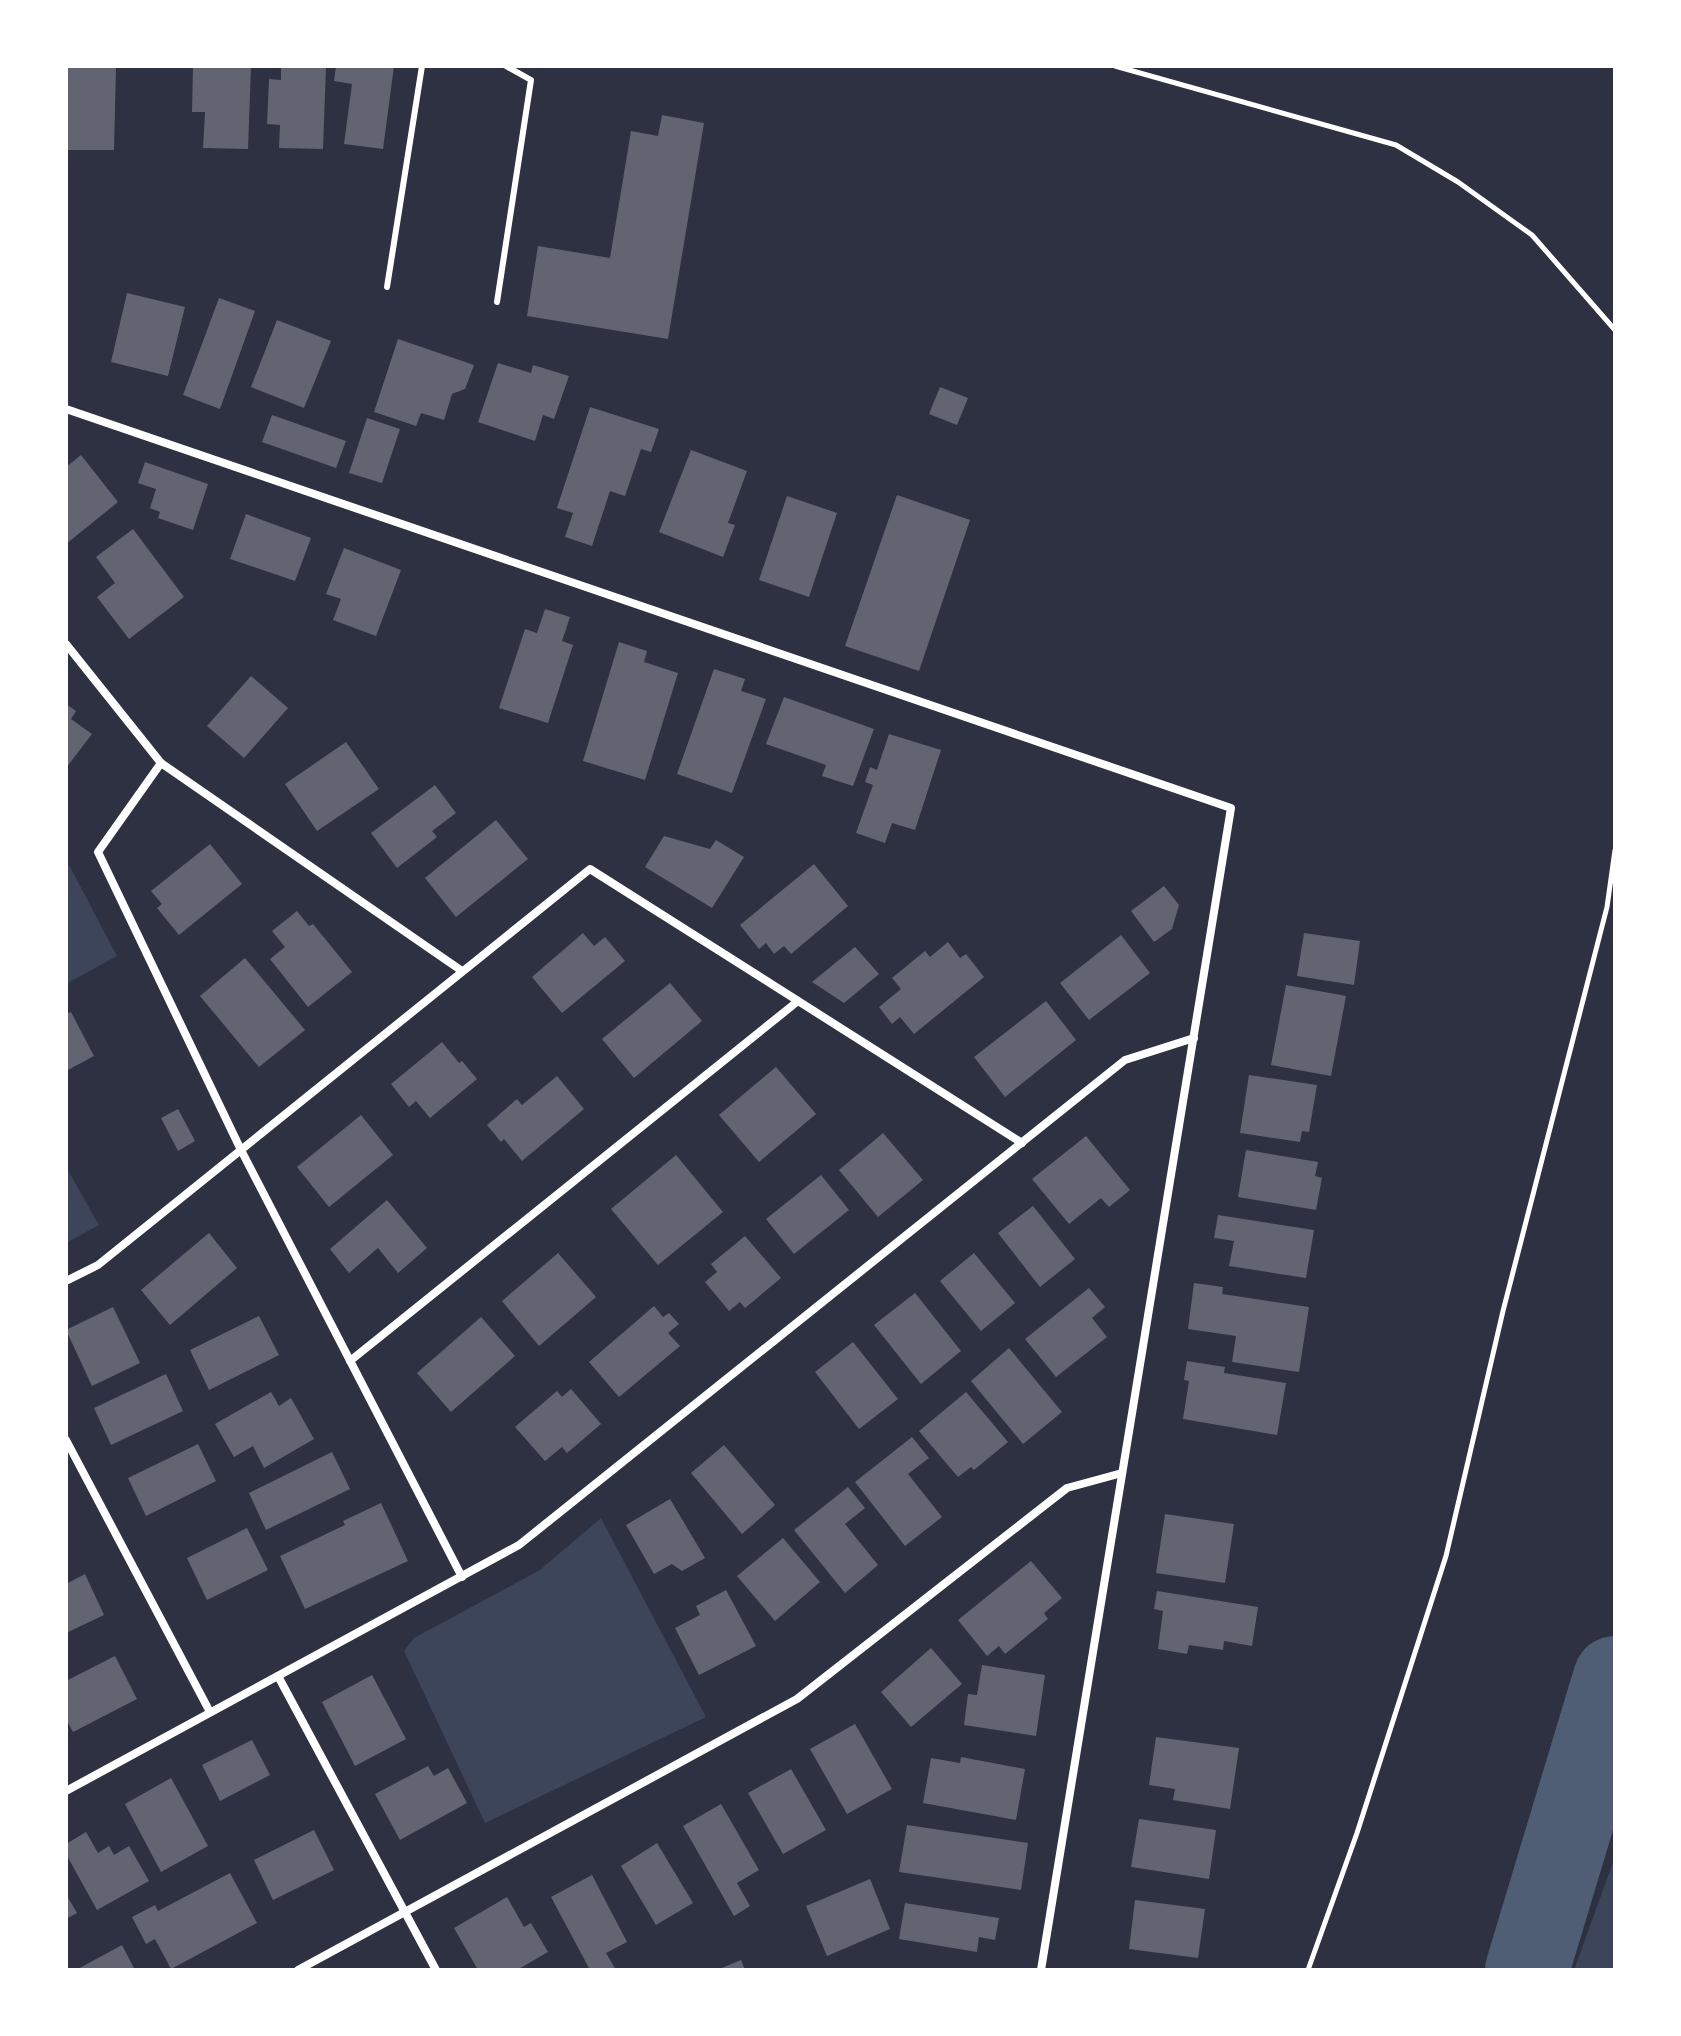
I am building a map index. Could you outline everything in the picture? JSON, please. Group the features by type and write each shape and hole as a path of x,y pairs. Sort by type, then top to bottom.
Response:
{"street":[{"path":"66,409 1231,808 1039,1969"},
{"path":"66,644 161,763 462,971"},
{"path":"161,763 98,852 241,1150 462,1577"},
{"path":"66,1281 98,1265 590,869 1022,1143"},
{"path":"350,1361 798,1001"},
{"path":"66,1791 519,1545 1125,1060 1194,1038"},
{"path":"66,1440 210,1712"},
{"path":"298,1970 797,1699 1067,1488 1122,1473"},
{"path":"278,1676 436,1970"}],"lane":[{"path":"387,287 422,66"},
{"path":"497,302 531,80 506,66"}],"path":[{"path":"1115,66 1396,145 1458,182 1532,235 1615,330"},
{"path":"1308,1970 1357,1833 1446,1556 1503,1311 1607,907 1615,850"}],"shaded area":[{"path":"69,865 117,956 66,984 66,867"},
{"path":"66,1167 99,1225 66,1243"},
{"path":"601,1518 706,1717 485,1823 404,1651 414,1638 540,1570"},
{"path":"1615,1857 1615,1970 1574,1970"}],"building":[{"path":"66,66 116,66 114,150 66,150"},
{"path":"193,66 251,66 248,149 203,148 205,112 192,112"},
{"path":"281,66 326,66 323,149 279,148 280,125 267,124 269,79 281,80"},
{"path":"336,66 394,66 383,149 344,144 352,84 334,81"},
{"path":"662,115 704,123 668,339 527,316 538,246 610,258 631,131 658,136"},
{"path":"127,293 185,307 168,376 111,362"},
{"path":"219,298 255,311 220,409 183,395"},
{"path":"277,320 331,341 304,408 251,387"},
{"path":"398,339 474,365 465,389 452,394 444,420 421,413 416,426 374,412"},
{"path":"498,363 531,373 533,365 569,376 554,419 543,415 535,441 478,422"},
{"path":"940,387 968,398 957,425 929,414"},
{"path":"590,407 659,429 651,452 641,449 625,496 610,491 592,546 565,537 573,513 557,508"},
{"path":"272,415 346,441 336,468 262,442"},
{"path":"367,418 400,429 382,483 349,473"},
{"path":"691,450 747,471 728,523 735,525 723,557 659,532"},
{"path":"81,455 118,502 66,544 66,467"},
{"path":"145,462 208,484 193,530 158,518 160,512 150,508 156,489 138,483"},
{"path":"897,495 970,520 919,671 845,646"},
{"path":"787,496 837,513 809,597 759,580"},
{"path":"246,514 311,538 295,581 230,559"},
{"path":"133,529 184,597 129,639 97,597 115,583 96,557"},
{"path":"344,548 401,570 376,636 333,620 341,599 326,594"},
{"path":"545,609 570,617 562,641 573,645 548,723 499,708 525,629 537,633"},
{"path":"619,642 647,651 644,662 678,673 645,780 583,761"},
{"path":"714,669 745,679 741,691 766,699 732,793 677,774"},
{"path":"251,676 288,708 244,758 207,726"},
{"path":"784,697 874,729 853,786 822,776 826,765 766,744"},
{"path":"66,704 76,711 71,719 92,734 66,768"},
{"path":"889,734 941,750 915,830 892,823 885,843 856,833 873,785 865,782 870,767 877,770"},
{"path":"346,742 379,789 317,831 285,784"},
{"path":"435,785 456,813 432,831 437,837 397,868 371,833"},
{"path":"496,820 528,859 456,917 425,878"},
{"path":"664,836 710,849 716,840 744,857 712,908 645,867"},
{"path":"210,844 242,884 179,935 157,908 162,904 151,891"},
{"path":"814,864 848,906 791,954 784,946 774,954 766,943 759,949 740,925"},
{"path":"1164,886 1179,905 1172,929 1154,942 1131,911"},
{"path":"297,911 309,926 313,924 352,972 308,1007 270,959 285,947 272,931"},
{"path":"583,933 594,946 605,937 625,961 562,1013 532,977"},
{"path":"1304,933 1360,941 1354,985 1297,976"},
{"path":"1121,935 1150,973 1089,1020 1060,983"},
{"path":"948,942 960,958 966,954 984,977 914,1034 900,1017 892,1024 879,1007 901,989 892,978 925,951 930,957"},
{"path":"855,947 879,974 844,1003 812,982"},
{"path":"245,958 305,1030 259,1067 200,996"},
{"path":"670,983 702,1021 634,1078 602,1039"},
{"path":"1286,985 1346,996 1331,1076 1271,1065"},
{"path":"1046,1001 1076,1040 1005,1097 974,1057"},
{"path":"71,1012 94,1056 66,1071 66,1014"},
{"path":"442,1042 477,1079 430,1118 416,1101 409,1107 391,1084"},
{"path":"776,1067 816,1114 759,1162 719,1115"},
{"path":"1249,1075 1317,1085 1309,1132 1302,1131 1300,1142 1240,1133"},
{"path":"557,1076 584,1109 522,1161 504,1139 501,1142 487,1125 517,1099 522,1105"},
{"path":"178,1109 195,1141 178,1151 161,1118"},
{"path":"361,1115 393,1155 329,1207 297,1167"},
{"path":"883,1133 923,1180 878,1217 839,1170"},
{"path":"1086,1136 1130,1190 1109,1207 1101,1198 1069,1224 1032,1179"},
{"path":"1246,1150 1318,1162 1315,1176 1322,1178 1316,1210 1238,1197"},
{"path":"676,1155 723,1212 658,1265 611,1209"},
{"path":"821,1175 849,1210 794,1254 766,1219"},
{"path":"387,1200 427,1248 398,1273 378,1248 349,1273 330,1249"},
{"path":"1033,1206 1075,1259 1040,1287 998,1233"},
{"path":"1218,1215 1314,1230 1306,1278 1229,1266 1234,1241 1214,1238"},
{"path":"209,1233 237,1268 170,1325 141,1290"},
{"path":"745,1236 781,1278 745,1308 740,1302 729,1311 705,1282 717,1272 711,1264"},
{"path":"558,1253 596,1297 539,1346 502,1301"},
{"path":"974,1253 1015,1303 981,1331 940,1281"},
{"path":"1194,1283 1223,1287 1222,1294 1309,1307 1299,1372 1232,1362 1236,1336 1188,1329"},
{"path":"1089,1288 1105,1307 1092,1318 1107,1337 1056,1377 1025,1339"},
{"path":"915,1293 961,1351 921,1384 874,1325"},
{"path":"654,1306 663,1317 669,1313 679,1324 668,1333 680,1346 619,1397 589,1362"},
{"path":"113,1307 140,1363 92,1386 66,1330"},
{"path":"259,1316 279,1355 209,1390 190,1350"},
{"path":"481,1317 515,1356 451,1412 417,1373"},
{"path":"853,1342 898,1399 859,1429 815,1372"},
{"path":"1009,1348 1062,1412 1023,1444 971,1381"},
{"path":"1187,1361 1225,1367 1224,1373 1286,1383 1277,1435 1183,1419 1189,1381 1184,1380"},
{"path":"166,1374 183,1411 111,1445 94,1408"},
{"path":"571,1389 601,1424 567,1453 562,1447 545,1461 515,1427 557,1391 562,1397"},
{"path":"271,1392 279,1406 291,1398 314,1439 264,1468 253,1446 234,1457 215,1424"},
{"path":"966,1392 1008,1442 974,1470 971,1467 958,1477 919,1431"},
{"path":"912,1437 929,1458 908,1474 942,1517 905,1546 855,1482"},
{"path":"198,1444 216,1481 146,1516 128,1478"},
{"path":"724,1445 775,1505 742,1534 691,1473"},
{"path":"332,1452 350,1489 266,1530 249,1493"},
{"path":"848,1487 865,1508 845,1524 878,1565 845,1593 794,1530"},
{"path":"670,1499 705,1558 682,1571 672,1564 654,1574 626,1525"},
{"path":"381,1503 408,1561 305,1609 280,1556 345,1525 343,1521"},
{"path":"1165,1514 1234,1524 1225,1583 1156,1573"},
{"path":"247,1528 268,1570 207,1600 187,1558"},
{"path":"783,1538 820,1582 775,1621 737,1576"},
{"path":"1031,1561 1062,1598 1044,1613 1048,1619 1005,1654 999,1646 987,1656 958,1620"},
{"path":"85,1574 104,1615 66,1633 66,1584"},
{"path":"726,1590 756,1646 699,1675 675,1628 700,1615 696,1606"},
{"path":"1157,1591 1258,1607 1252,1646 1224,1641 1223,1650 1189,1645 1187,1654 1158,1649 1163,1611 1154,1609"},
{"path":"931,1648 962,1684 911,1727 881,1692"},
{"path":"115,1656 137,1699 73,1732 66,1719 66,1681"},
{"path":"982,1665 1045,1675 1036,1736 964,1725 968,1694 977,1695"},
{"path":"372,1675 406,1739 355,1766 322,1702"},
{"path":"855,1724 892,1789 847,1814 810,1749"},
{"path":"1156,1737 1239,1748 1230,1809 1173,1800 1175,1789 1149,1785"},
{"path":"252,1740 270,1775 220,1801 202,1765"},
{"path":"961,1757 1025,1769 1016,1820 923,1803 931,1758 960,1763"},
{"path":"428,1766 434,1776 448,1768 467,1803 400,1840 375,1794"},
{"path":"791,1769 826,1830 783,1854 748,1793"},
{"path":"171,1778 208,1846 161,1872 125,1804"},
{"path":"721,1804 759,1870 737,1883 750,1906 734,1916 683,1826"},
{"path":"1139,1819 1216,1830 1209,1879 1131,1867"},
{"path":"907,1825 1028,1843 1021,1890 899,1872"},
{"path":"314,1830 334,1870 273,1900 254,1860"},
{"path":"86,1832 98,1853 109,1846 114,1855 129,1846 149,1881 97,1910 66,1854 66,1844"},
{"path":"657,1843 693,1903 656,1925 621,1866"},
{"path":"230,1873 257,1923 171,1969 155,1939 146,1944 132,1917 155,1905 158,1911"},
{"path":"592,1875 627,1942 606,1953 616,1970 590,1970 551,1897"},
{"path":"870,1879 890,1929 827,1956 806,1906"},
{"path":"66,1894 77,1913 66,1919"},
{"path":"507,1897 524,1927 531,1923 548,1952 517,1970 478,1970 454,1928"},
{"path":"1135,1900 1205,1909 1198,1958 1129,1949"},
{"path":"905,1903 999,1918 995,1940 979,1937 977,1952 899,1939"},
{"path":"122,1945 135,1970 76,1970"},
{"path":"741,1960 745,1970 717,1970"}],"waterway":[{"path":"1527,1970 1615,1678"}]}
